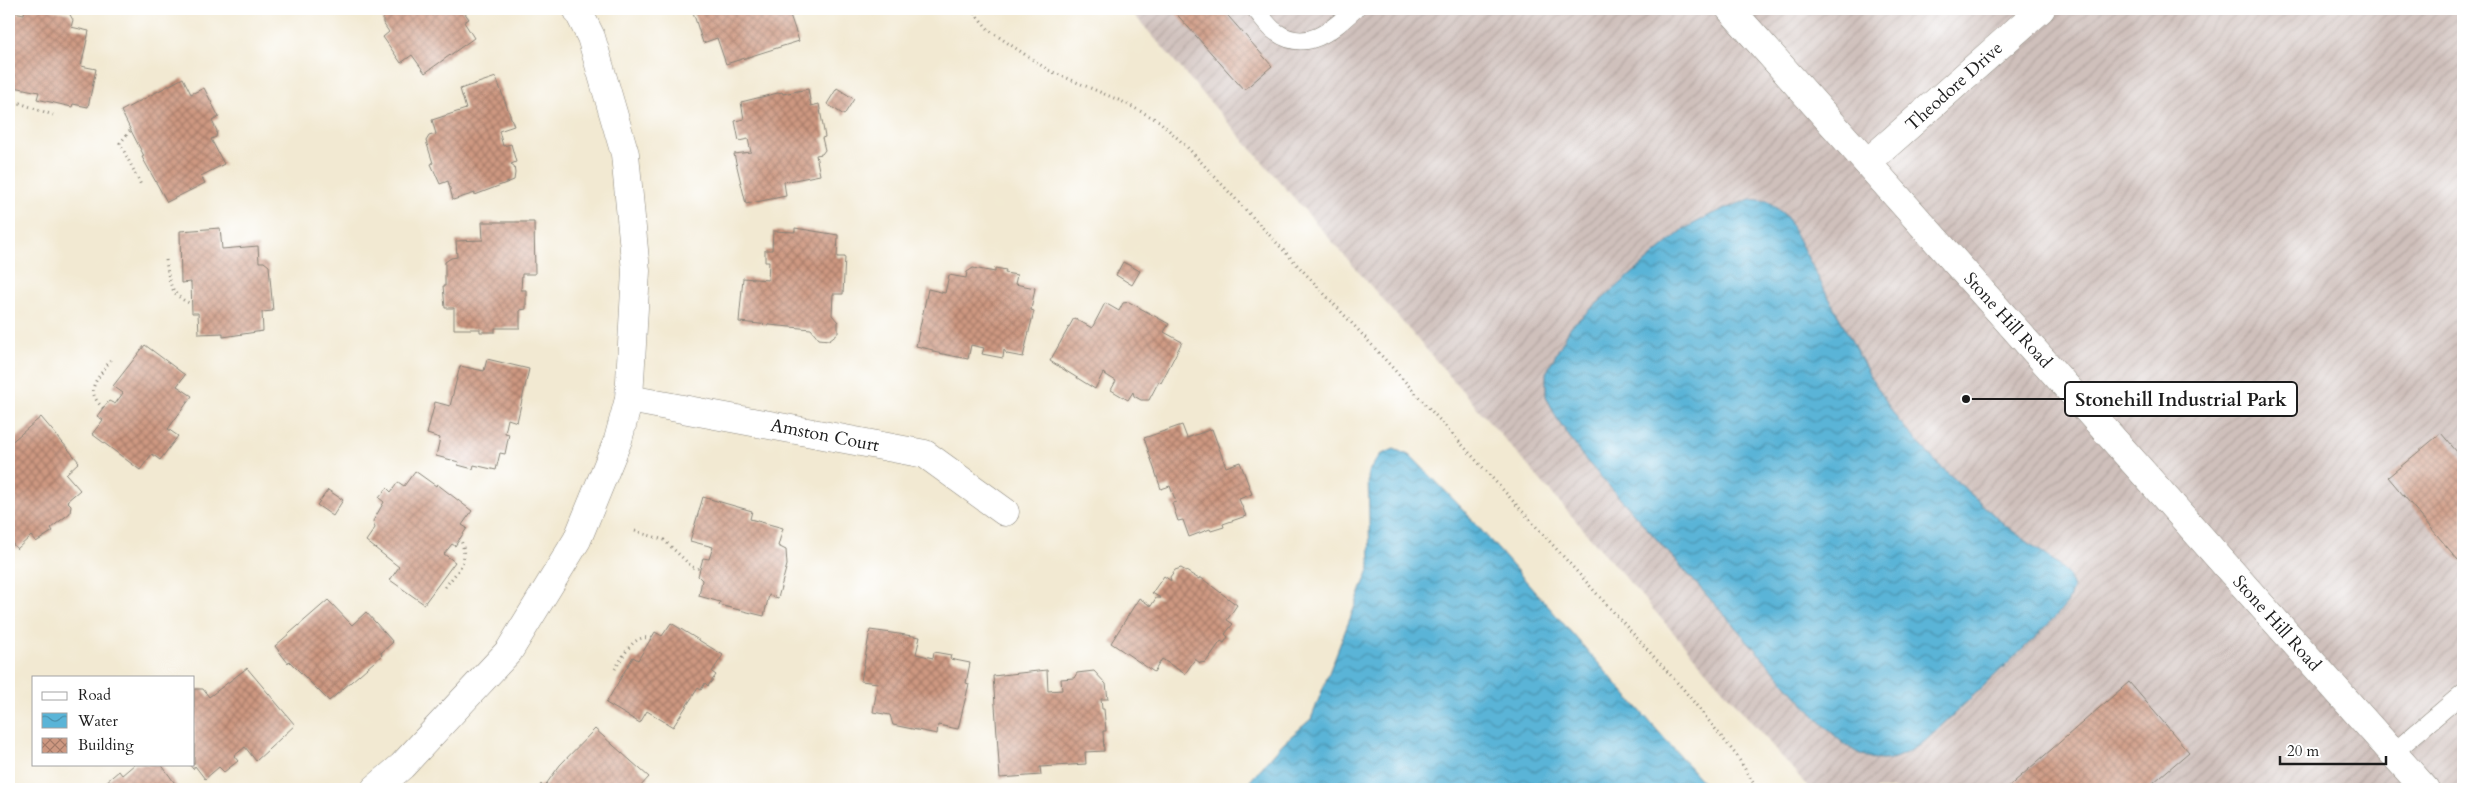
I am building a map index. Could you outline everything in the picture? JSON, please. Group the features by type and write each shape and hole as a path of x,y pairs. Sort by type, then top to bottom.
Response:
{"street":[{"path":"375,789 402,766 509,652 577,540 618,440 628,399 636,270 625,154 591,37 576,9"},
{"name":"Stone Hill Road","path":"1730,9 2425,789"},
{"name":"Theodore Drive","path":"1868,162 2041,9"},
{"name":"Amston Court","path":"628,399 925,454 1005,512"}],"lane":[{"path":"1255,9 1276,32 1290,40 1305,42 1332,30 1355,9"},
{"path":"2393,753 2463,693"}],"path":[{"path":"971,9 990,31 1048,70 1159,121 1187,147 1361,333 1684,690 1736,756 1757,789"},
{"path":"13,87 14,101 53,114"},
{"path":"130,131 120,143 141,185"},
{"path":"166,260 174,292 180,299 192,304"},
{"path":"103,408 93,397 92,389 111,359"},
{"path":"635,531 664,540 692,567 700,569"},
{"path":"445,587 464,562 465,551 460,538"},
{"path":"615,669 630,646 638,640 647,637 651,639"}],"shaded area":[{"path":"1129,9 2463,9 2463,789 1810,789"}],"water":[{"path":"1750,199 1768,201 1786,216 1869,374 1898,420 1937,463 2006,526 2058,564 2068,575 2073,588 2067,604 2041,632 1921,745 1891,759 1871,758 1852,749 1835,736 1812,713 1583,457 1556,417 1546,396 1546,373 1571,326 1684,229 1712,214"},
{"path":"1394,449 1411,456 1460,506 1709,789 1243,789 1283,743 1311,719 1370,567 1368,472 1380,455"}],"building":[{"path":"25,9 47,9 69,13 73,20 71,27 89,31 81,66 96,69 88,107 73,104 72,107 37,99 39,92 9,86 9,11 24,14"},
{"path":"384,9 462,9 469,19 464,22 474,38 425,73 412,55 401,63 383,37 389,32 383,23 383,16 387,13"},
{"path":"692,9 788,9 799,41 726,64 717,38 703,43"},
{"path":"1172,9 1222,9 1272,66 1244,90"},
{"path":"496,77 514,126 499,131 503,146 511,144 516,162 511,164 514,166 514,180 475,195 475,193 453,200 448,181 440,184 431,164 433,163 426,141 429,136 436,134 432,120 466,109 460,89"},
{"path":"183,78 191,94 204,88 219,117 212,121 217,131 216,137 211,139 224,164 201,176 205,183 167,202 142,157 144,156 121,111"},
{"path":"837,88 854,99 844,115 827,104"},
{"path":"808,89 811,106 819,104 825,137 822,138 825,150 822,154 816,155 820,175 784,182 786,196 746,204 734,154 751,152 748,139 739,141 735,121 744,119 741,102 782,92 783,94"},
{"path":"482,222 534,222 535,274 522,274 521,290 526,290 526,309 520,310 520,328 495,328 495,332 480,332 480,329 454,329 454,308 445,308 443,286 445,286 445,262 457,257 456,241 483,240"},
{"path":"220,228 222,249 258,246 259,262 264,262 269,266 273,311 262,312 263,331 223,337 223,333 199,334 198,313 192,313 191,282 181,283 180,231"},
{"path":"795,228 838,235 837,257 845,257 843,294 833,294 832,315 838,322 838,333 829,340 819,339 811,329 739,322 743,278 768,280 769,262 765,262 765,250 772,250 773,231 795,232"},
{"path":"1123,262 1140,271 1132,285 1116,275"},
{"path":"973,268 995,272 995,268 1006,270 1005,273 1017,275 1015,284 1035,288 1031,310 1034,311 1023,357 1007,354 1004,350 1003,358 982,354 984,348 971,345 968,359 933,352 933,350 916,346 928,289 945,293 949,275 966,278 967,272"},
{"path":"1129,302 1169,324 1164,332 1182,342 1161,383 1159,381 1149,400 1141,400 1134,396 1133,392 1128,400 1111,390 1116,381 1103,373 1095,389 1050,361 1074,318 1092,328 1105,303 1119,311 1123,303"},
{"path":"145,345 185,375 177,386 192,396 168,429 178,436 160,460 152,454 140,470 92,434 103,420 97,416 103,408 109,401 115,404 123,393 113,386"},
{"path":"487,359 529,369 517,422 508,419 505,433 509,434 505,454 500,453 496,470 474,465 473,469 458,465 459,462 436,456 440,438 427,434 435,402 450,406 460,366 484,371"},
{"path":"41,417 79,462 66,474 80,490 67,501 71,505 70,513 51,528 53,531 36,542 31,536 17,549 9,540 9,469 13,465 9,460 9,444"},
{"path":"1182,425 1187,438 1212,429 1226,467 1240,462 1252,494 1239,499 1246,516 1223,524 1224,527 1211,531 1210,529 1189,537 1183,520 1178,521 1172,503 1176,502 1170,486 1161,489 1144,438"},
{"path":"2441,433 2463,459 2463,561 2458,560 2388,477"},
{"path":"415,471 436,486 437,484 472,511 462,525 467,528 455,546 452,544 444,554 455,562 424,604 390,580 399,567 366,541 375,528 373,521 384,502 379,498 387,488 391,492 398,482 404,486"},
{"path":"328,490 343,500 333,516 317,505"},
{"path":"703,497 752,511 750,519 783,528 778,546 786,550 787,565 778,598 769,595 764,616 719,605 720,602 699,596 702,580 698,576 703,558 709,559 713,547 690,541"},
{"path":"1181,568 1199,579 1200,577 1237,605 1227,620 1233,624 1225,634 1228,637 1224,643 1221,641 1206,662 1200,663 1195,659 1185,674 1162,659 1154,672 1111,643 1139,598 1151,606 1156,598 1161,598 1152,593 1164,576 1171,581 1170,577 1175,570"},
{"path":"328,600 352,625 366,612 393,642 381,653 382,655 329,701 289,661 288,663 275,646"},
{"path":"671,623 723,655 712,672 716,675 708,686 705,683 701,690 698,688 673,727 647,711 640,723 606,703 633,657 638,660 655,632 662,636"},
{"path":"870,630 920,637 916,654 933,658 934,652 951,655 950,659 970,663 966,683 969,684 958,729 938,725 937,734 893,725 890,715 873,712 878,683 861,681"},
{"path":"247,668 295,725 256,761 245,747 234,756 238,761 224,772 219,767 205,779 195,766 195,689 203,689 209,697"},
{"path":"1047,670 1048,691 1062,690 1061,679 1074,678 1077,673 1094,671 1106,684 1108,699 1101,699 1106,731 1103,731 1104,751 1085,752 1086,764 1040,767 1041,775 1000,778 993,676"},
{"path":"2129,682 2189,752 2146,789 2006,789"},
{"path":"595,729 649,777 639,788 641,789 537,789 541,784 544,787 560,765"},
{"path":"133,766 162,766 179,789 108,789 110,788 106,782 119,771 122,775"}],"place":[{"name":"Stonehill Industrial Park","path":"1966,399"}]}
